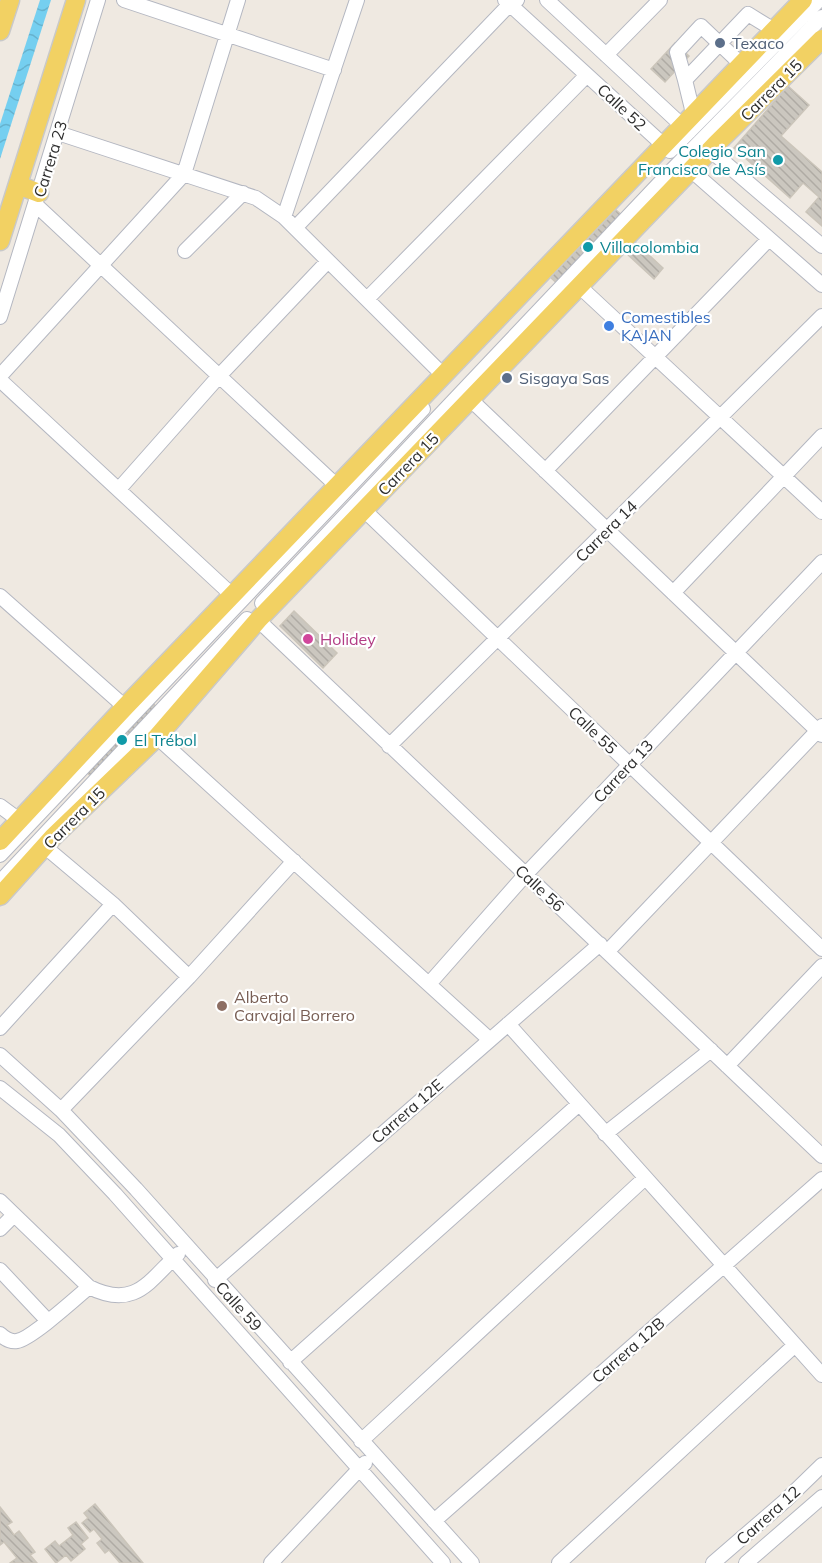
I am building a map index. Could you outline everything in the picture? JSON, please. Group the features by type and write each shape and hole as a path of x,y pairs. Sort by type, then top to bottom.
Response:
{"main road":[{"path":"0,31 10,0"},
{"path":"0,241 76,0"},
{"name":"Carrera 15","path":"0,896 44,846 157,738 258,620 579,286 686,166 695,132 741,64 798,2"},
{"name":"Carrera 15","path":"0,840 125,706 443,375 666,148 695,132 822,39"},
{"path":"18,185 37,199"}],"street":[{"name":"Carrera 23","path":"0,317 98,0"},
{"path":"124,0 334,70"},
{"path":"232,595 0,378 183,174 237,0"},
{"path":"284,218 357,0"},
{"name":"Calle 52","path":"547,0 625,73 695,132 822,246"},
{"path":"606,55 660,0"},
{"path":"695,132 819,0"},
{"path":"295,228 511,1"},
{"name":"Calle 52","path":"511,1 666,148 768,240 822,285"},
{"path":"685,80 748,14 774,30"},
{"path":"695,132 822,18"},
{"path":"695,132 677,52 701,26 741,64"},
{"path":"606,92 625,73"},
{"path":"366,299 587,75"},
{"path":"58,133 256,198 295,228 443,375"},
{"path":"0,855 666,148"},
{"path":"0,882 149,727 355,502 686,166"},
{"path":"185,251 243,193"},
{"path":"37,199 100,266 337,486"},
{"path":"545,471 768,240"},
{"path":"120,488 220,375 328,261"},
{"path":"579,286 822,512"},
{"name":"Carrera 14","path":"389,747 822,316"},
{"path":"470,399 735,653 820,731"},
{"path":"673,593 822,436"},
{"name":"Calle 55","path":"364,510 822,949"},
{"name":"Carrera 13","path":"429,984 526,874 822,562"},
{"path":"0,596 125,706"},
{"name":"Calle 56","path":"258,620 389,747 604,947 822,1156"},
{"name":"Carrera 12E","path":"215,1280 489,1039 604,947 820,731"},
{"path":"157,738 489,1039"},
{"path":"0,806 19,820"},
{"path":"44,846 113,904 189,977"},
{"path":"61,1110 189,977 294,861"},
{"path":"0,1028 113,904"},
{"path":"727,1066 822,966"},
{"path":"508,1024 822,1375"},
{"path":"605,1134 711,1050"},
{"name":"Calle 59","path":"0,1055 71,1120 472,1563"},
{"name":"Calle 59","path":"0,1088 59,1135 173,1259 443,1563"},
{"path":"290,1362 579,1104"},
{"path":"59,1135 71,1120"},
{"path":"361,1441 645,1178"},
{"name":"Carrera 12B","path":"434,1521 822,1179"},
{"path":"0,1201 89,1287 106,1295 136,1292 153,1281 186,1247"},
{"path":"0,1229 14,1215"},
{"path":"0,1270 47,1320"},
{"path":"0,1334 6,1339 16,1341 89,1287"},
{"path":"559,1563 795,1345"},
{"path":"271,1563 373,1455"},
{"name":"Carrera 12","path":"712,1563 786,1500 822,1465"},
{"name":"Carrera 12","path":"746,1563 822,1497"}],"water":[{"path":"40,0 51,0 0,159 0,124"}],"building":[{"path":"675,43 689,56 665,82 651,69"},
{"name":"Colegio San Francisco de Asís","path":"788,86 809,105 781,136 822,172 822,226 806,212 819,197 803,183 790,198 734,148"},
{"name":"Villacolombia","path":"616,210 625,218 560,286 550,277"},
{"path":"636,243 663,268 654,279 626,253"},
{"name":"Holidey","path":"294,611 337,653 323,668 280,626"},
{"name":"El Trébol","path":"151,701 159,710 94,779 85,771"},
{"path":"95,1504 143,1563 120,1563 109,1550 105,1553 97,1543 102,1539 94,1529 90,1532 82,1523 88,1518 84,1513"},
{"path":"0,1507 12,1522 7,1525 14,1535 19,1531 35,1552 30,1555 37,1563 10,1563 17,1558 4,1542 0,1545"},
{"path":"76,1522 88,1538 81,1544 85,1549 71,1561 66,1555 56,1563 45,1549 55,1541 59,1546 73,1535 68,1528"}],"place":[{"name":"Texaco","path":"720,43"},
{"name":"Colegio San Francisco de Asís","path":"778,160"},
{"name":"Villacolombia","path":"588,247"},
{"name":"Comestibles KAJAN","path":"609,326"},
{"name":"Sisgaya Sas","path":"507,378"},
{"name":"Holidey","path":"308,639"},
{"name":"El Trébol","path":"122,740"},
{"name":"Alberto Carvajal Borrero","path":"222,1006"}]}
